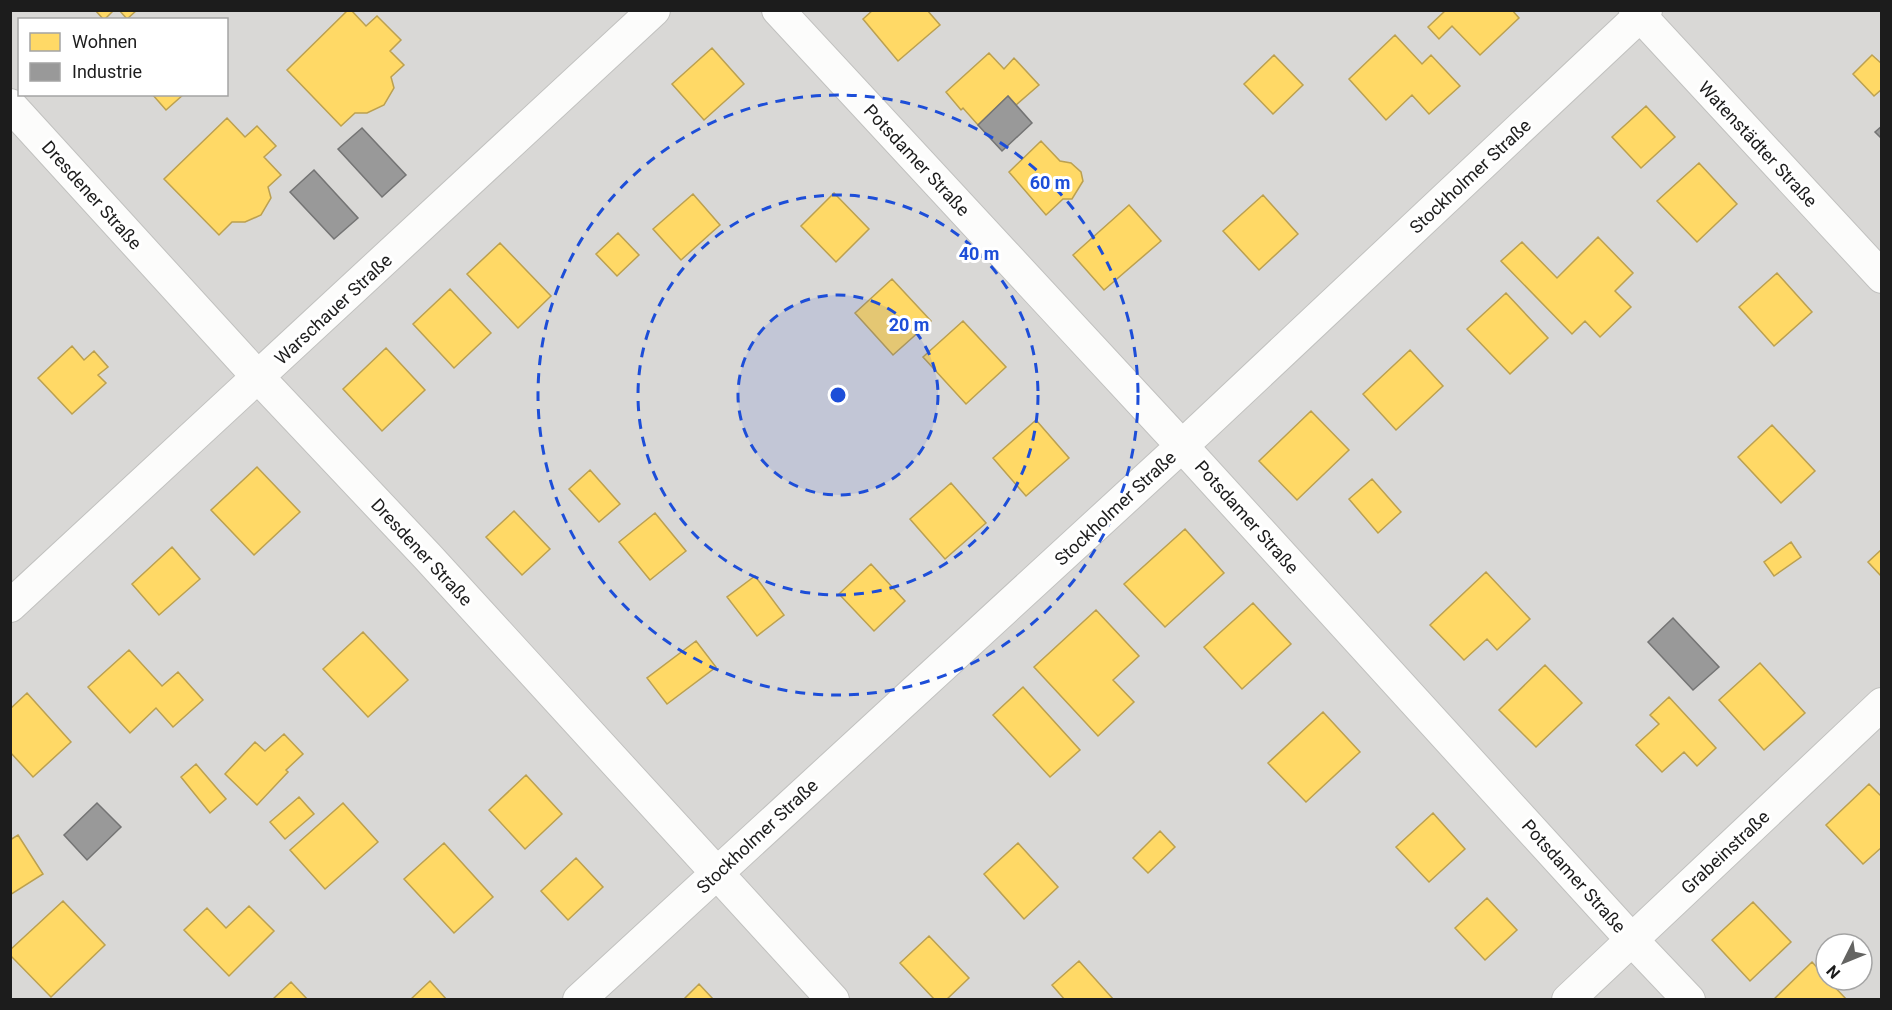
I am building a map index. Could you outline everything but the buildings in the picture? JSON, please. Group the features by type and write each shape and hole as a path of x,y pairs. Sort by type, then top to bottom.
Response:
{"street":[{"name":"Warschauer Straße","path":"10,606 654,10"},
{"name":"Potsdamer Straße","path":"778,10 1182,446 1632,940 1689,999"},
{"name":"Stockholmer Straße","path":"579,999 1182,446 1640,12"},
{"name":"Watenstädter Straße","path":"1640,12 1881,277"},
{"name":"Dresdener Straße","path":"10,105 833,999"},
{"name":"Grabeinstraße","path":"1568,999 1881,704"}],"shaded area":[{"path":"11,11 1881,11 1881,999 11,999"}]}
